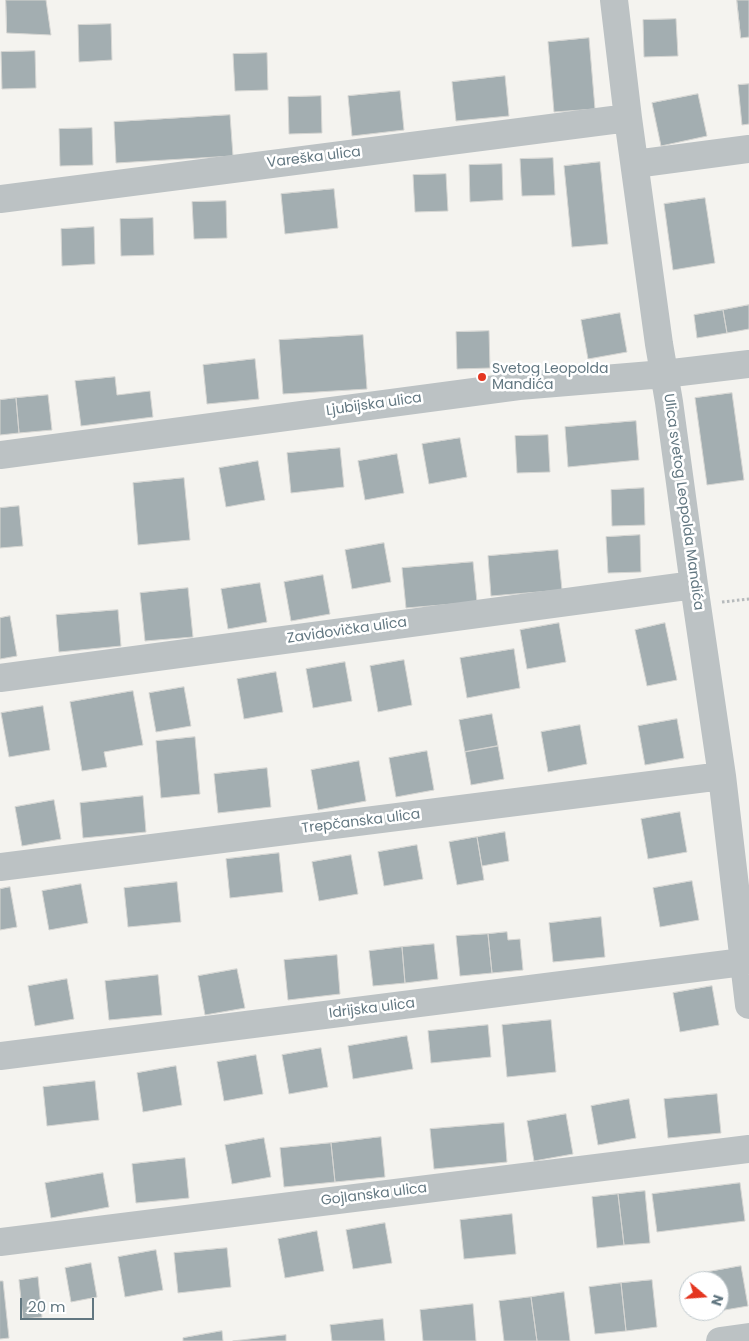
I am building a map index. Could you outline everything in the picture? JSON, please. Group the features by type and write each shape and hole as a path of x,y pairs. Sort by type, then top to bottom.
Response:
{"street":[{"name":"Ulica svetog Leopolda Mandića","path":"614,0 659,344 671,411 722,776 738,816 743,962 749,1005"},
{"name":"Vareška ulica","path":"0,199 628,118"},
{"path":"635,164 749,149"},
{"name":"Ljubijska ulica","path":"0,454 519,386 664,374 749,364"},
{"name":"Zavidovička ulica","path":"0,678 694,585"},
{"name":"Trepčanska ulica","path":"0,867 722,776"},
{"name":"Idrijska ulica","path":"0,1056 743,962"},
{"name":"Gojlanska ulica","path":"0,1242 749,1149"},
{"path":"720,1341 749,1337"}],"path":[{"path":"724,602 749,599"}],"building":[{"path":"6,0 46,0 51,35 7,33"},
{"path":"737,0 749,0 749,37 741,38"},
{"path":"676,19 678,56 644,57 643,20"},
{"path":"111,24 112,60 79,62 78,25"},
{"path":"589,38 595,109 554,112 548,42"},
{"path":"35,51 36,88 2,89 1,52"},
{"path":"267,53 268,90 235,91 233,54"},
{"path":"505,76 509,116 456,121 452,82"},
{"path":"749,84 749,124 742,125 738,85"},
{"path":"400,91 404,130 352,136 348,96"},
{"path":"698,94 707,136 661,146 652,103"},
{"path":"321,96 322,133 289,134 288,97"},
{"path":"230,115 233,156 116,163 114,122"},
{"path":"92,128 93,165 60,166 59,129"},
{"path":"553,158 555,195 522,196 520,159"},
{"path":"600,162 608,244 572,247 564,166"},
{"path":"502,164 503,200 470,202 469,165"},
{"path":"446,174 448,211 415,212 413,175"},
{"path":"334,189 338,228 285,234 281,194"},
{"path":"705,198 715,263 673,270 664,204"},
{"path":"226,201 227,238 194,239 192,202"},
{"path":"153,218 154,255 121,256 120,219"},
{"path":"94,227 95,264 62,266 61,229"},
{"path":"749,305 749,329 727,333 723,310"},
{"path":"723,310 727,333 697,338 694,315"},
{"path":"620,313 627,352 588,359 581,320"},
{"path":"489,331 490,368 457,369 456,332"},
{"path":"363,335 367,389 283,394 279,340"},
{"path":"255,359 259,399 207,404 203,365"},
{"path":"115,377 117,395 150,391 153,417 81,426 75,381"},
{"path":"732,393 744,480 707,485 695,398"},
{"path":"48,395 52,430 19,433 16,398"},
{"path":"16,398 19,433 0,435 0,400"},
{"path":"636,421 639,460 568,467 565,427"},
{"path":"548,435 550,472 517,473 515,436"},
{"path":"460,438 467,477 429,484 422,444"},
{"path":"340,448 344,487 291,493 287,453"},
{"path":"397,454 404,493 365,500 358,461"},
{"path":"258,461 265,500 226,507 219,468"},
{"path":"184,478 190,540 138,545 133,483"},
{"path":"644,488 645,525 612,526 611,490"},
{"path":"19,506 23,546 0,548 0,508"},
{"path":"640,535 641,572 608,573 606,537"},
{"path":"384,543 391,582 352,589 345,550"},
{"path":"558,550 562,590 491,596 488,556"},
{"path":"473,562 477,602 406,608 402,568"},
{"path":"323,575 330,614 291,621 284,582"},
{"path":"260,583 267,622 228,629 221,589"},
{"path":"188,588 193,637 145,641 140,593"},
{"path":"118,610 121,646 59,652 56,615"},
{"path":"10,616 17,656 0,659 0,618"},
{"path":"559,623 566,662 527,669 520,630"},
{"path":"665,623 677,680 647,686 635,630"},
{"path":"514,649 520,688 467,698 460,658"},
{"path":"404,660 412,705 378,712 370,666"},
{"path":"345,662 352,701 313,708 306,669"},
{"path":"276,672 283,712 244,719 237,679"},
{"path":"184,687 191,726 156,732 149,693"},
{"path":"133,691 143,745 104,752 107,767 82,771 70,702"},
{"path":"43,706 50,750 9,757 1,713"},
{"path":"492,714 498,746 465,752 459,720"},
{"path":"677,719 684,758 645,765 638,726"},
{"path":"580,725 587,764 548,772 541,732"},
{"path":"195,737 200,794 161,798 156,741"},
{"path":"498,746 504,779 471,785 465,752"},
{"path":"427,751 434,790 396,797 389,758"},
{"path":"359,761 366,801 318,810 311,770"},
{"path":"267,768 271,807 218,813 214,774"},
{"path":"143,796 146,832 83,838 80,803"},
{"path":"54,800 61,839 22,846 15,807"},
{"path":"680,812 687,852 648,859 641,819"},
{"path":"505,832 509,861 482,866 477,837"},
{"path":"477,837 484,880 457,885 449,842"},
{"path":"417,845 423,879 384,886 378,852"},
{"path":"279,853 283,892 230,898 226,859"},
{"path":"351,855 358,894 319,901 312,862"},
{"path":"692,881 699,920 660,927 653,888"},
{"path":"177,882 181,922 128,927 124,888"},
{"path":"81,884 88,923 49,930 42,891"},
{"path":"10,887 17,927 0,930 0,889"},
{"path":"601,917 605,957 553,962 549,923"},
{"path":"507,932 508,940 520,939 523,970 492,973 488,934"},
{"path":"488,934 492,973 460,976 456,936"},
{"path":"434,944 438,979 405,983 402,947"},
{"path":"402,947 405,983 373,986 369,951"},
{"path":"337,955 340,994 288,1000 284,960"},
{"path":"237,969 245,1008 205,1015 198,976"},
{"path":"158,975 162,1015 109,1020 105,981"},
{"path":"67,979 74,1019 35,1026 28,986"},
{"path":"712,986 719,1025 680,1032 673,993"},
{"path":"551,1020 556,1072 507,1077 502,1025"},
{"path":"488,1025 491,1057 431,1063 428,1031"},
{"path":"407,1036 413,1069 353,1079 348,1046"},
{"path":"321,1048 328,1087 289,1094 282,1055"},
{"path":"256,1055 263,1094 224,1101 217,1062"},
{"path":"176,1066 182,1105 143,1112 137,1073"},
{"path":"95,1081 99,1120 47,1126 43,1087"},
{"path":"717,1094 721,1133 668,1138 664,1099"},
{"path":"629,1099 636,1138 598,1145 591,1106"},
{"path":"566,1114 573,1154 534,1161 527,1121"},
{"path":"504,1123 507,1162 434,1169 430,1129"},
{"path":"381,1137 385,1177 335,1182 331,1143"},
{"path":"264,1138 271,1177 232,1184 225,1145"},
{"path":"331,1143 335,1182 284,1187 280,1148"},
{"path":"185,1158 189,1198 136,1203 132,1164"},
{"path":"103,1173 109,1207 51,1218 45,1183"},
{"path":"740,1183 745,1221 657,1232 652,1194"},
{"path":"645,1191 650,1243 624,1245 618,1194"},
{"path":"618,1194 624,1245 597,1248 592,1197"},
{"path":"512,1214 516,1254 464,1259 460,1220"},
{"path":"385,1223 392,1263 353,1269 346,1230"},
{"path":"317,1231 324,1271 285,1278 278,1239"},
{"path":"227,1248 231,1287 178,1293 174,1253"},
{"path":"156,1250 163,1290 125,1297 118,1257"},
{"path":"91,1263 97,1297 71,1302 65,1268"},
{"path":"741,1266 748,1306 729,1309 729,1271 713,1271"},
{"path":"38,1277 42,1317 23,1319 19,1280"},
{"path":"652,1280 657,1327 626,1331 621,1283"},
{"path":"0,1281 3,1281 9,1338 0,1339"},
{"path":"621,1283 626,1331 595,1334 589,1287"},
{"path":"564,1292 570,1341 537,1341 531,1297"},
{"path":"531,1297 537,1341 504,1341 499,1301"},
{"path":"473,1304 476,1341 423,1341 420,1310"},
{"path":"383,1319 385,1341 332,1341 330,1325"},
{"path":"222,1331 223,1341 183,1341 183,1338"},
{"path":"286,1335 286,1341 233,1341"}],"place":[{"name":"Svetog Leopolda Mandića","path":"482,377"}]}
